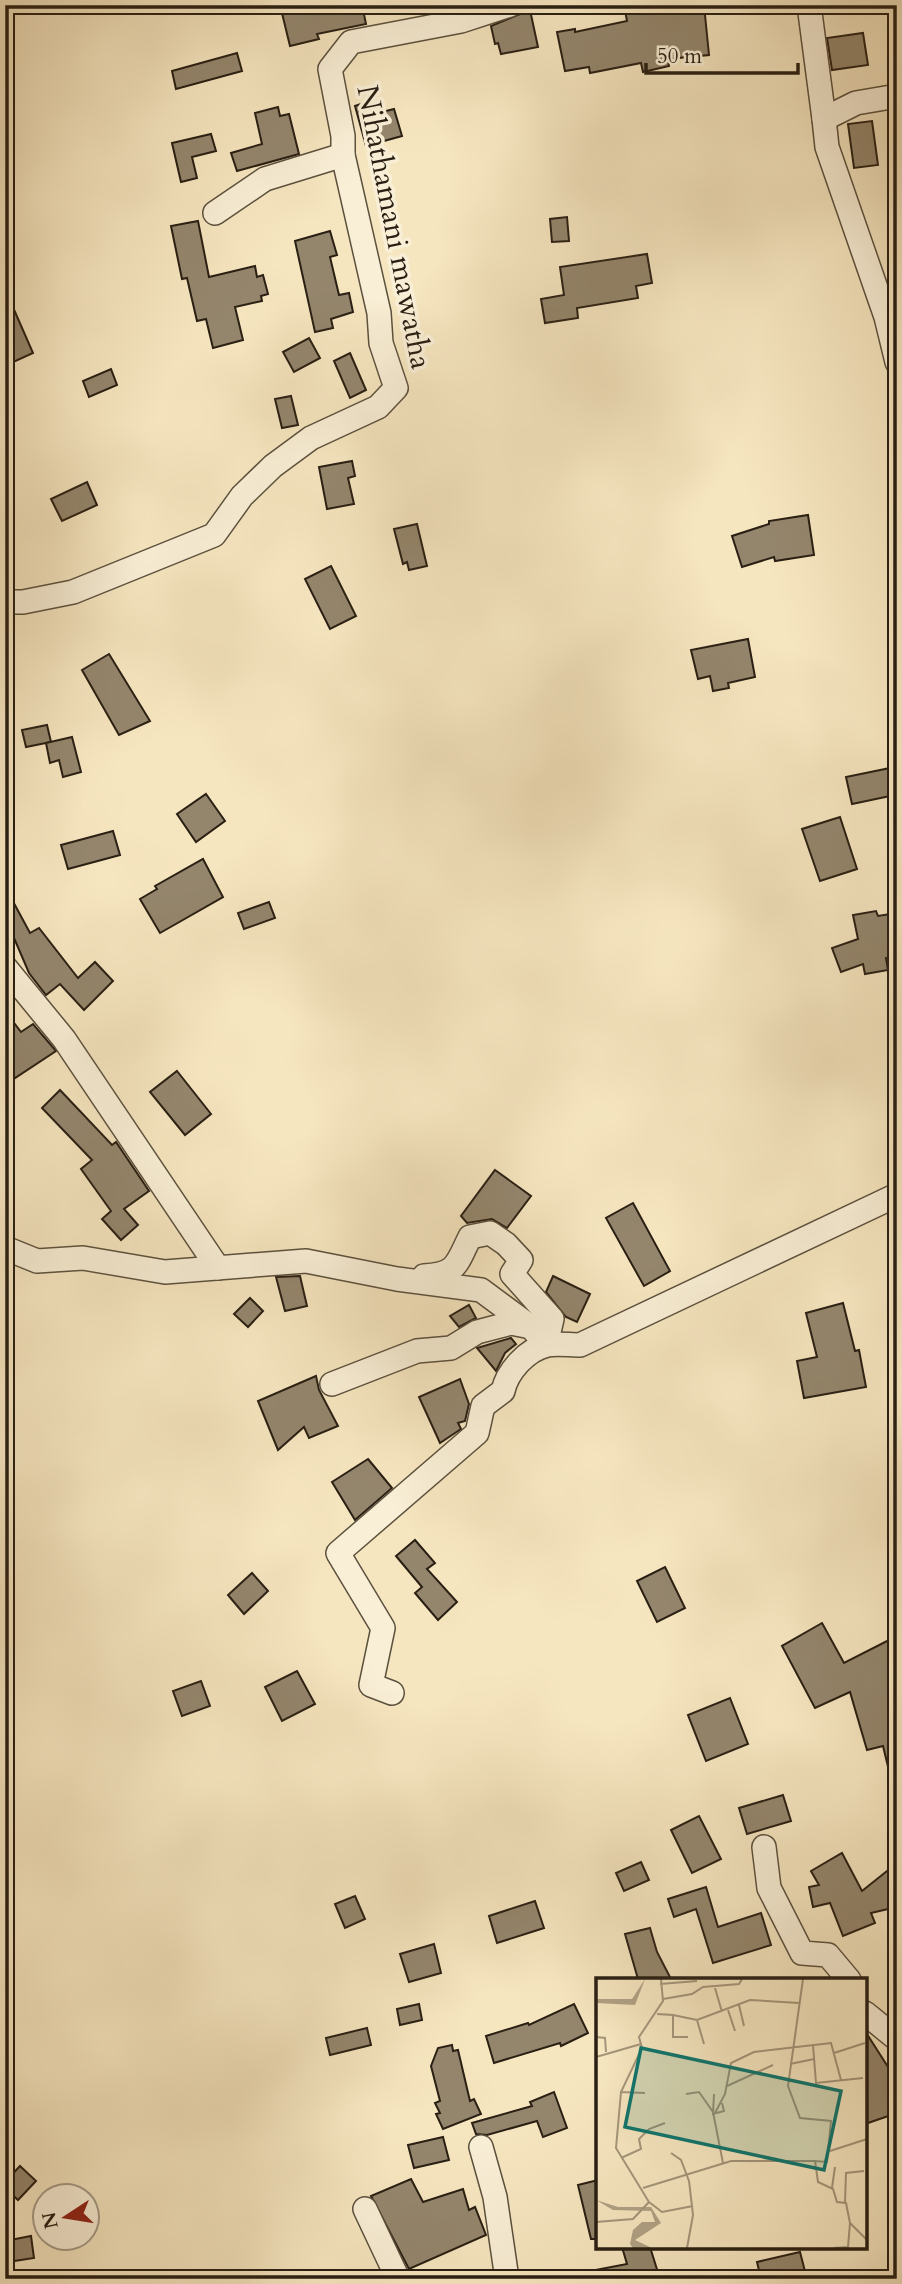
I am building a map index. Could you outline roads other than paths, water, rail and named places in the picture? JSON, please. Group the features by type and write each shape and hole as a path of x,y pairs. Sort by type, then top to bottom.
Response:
{"street":[{"name":"Nihathamani mawatha","path":"5,602 23,602 73,592 214,535 242,496 272,466 311,438 378,407 396,388 381,343 379,313 343,155 343,136 330,68 351,42 461,21 509,5"},
{"path":"809,5 827,147 886,317 897,362"},
{"path":"824,120 856,103 897,96"},
{"path":"215,213 265,179 343,155"},
{"path":"5,967 64,1039 218,1268"},
{"path":"392,1693 371,1685 383,1628 338,1552 477,1433 483,1406 503,1391 506,1376 527,1356 546,1345 580,1345 897,1195"},
{"path":"397,1279 444,1275 454,1269 470,1237 489,1234 506,1244 521,1260 512,1274 552,1319 546,1345"},
{"path":"5,1248 37,1261 83,1258 165,1272 306,1261 397,1279 481,1290 531,1327 546,1345"},
{"path":"331,1384 417,1351 451,1348 477,1332 511,1324 531,1327"},
{"path":"764,1847 768,1888 802,1953 828,1955 848,1978"},
{"path":"867,2015 897,2039"},
{"path":"481,2147 495,2197 507,2279"},
{"path":"365,2209 398,2279"}]}
